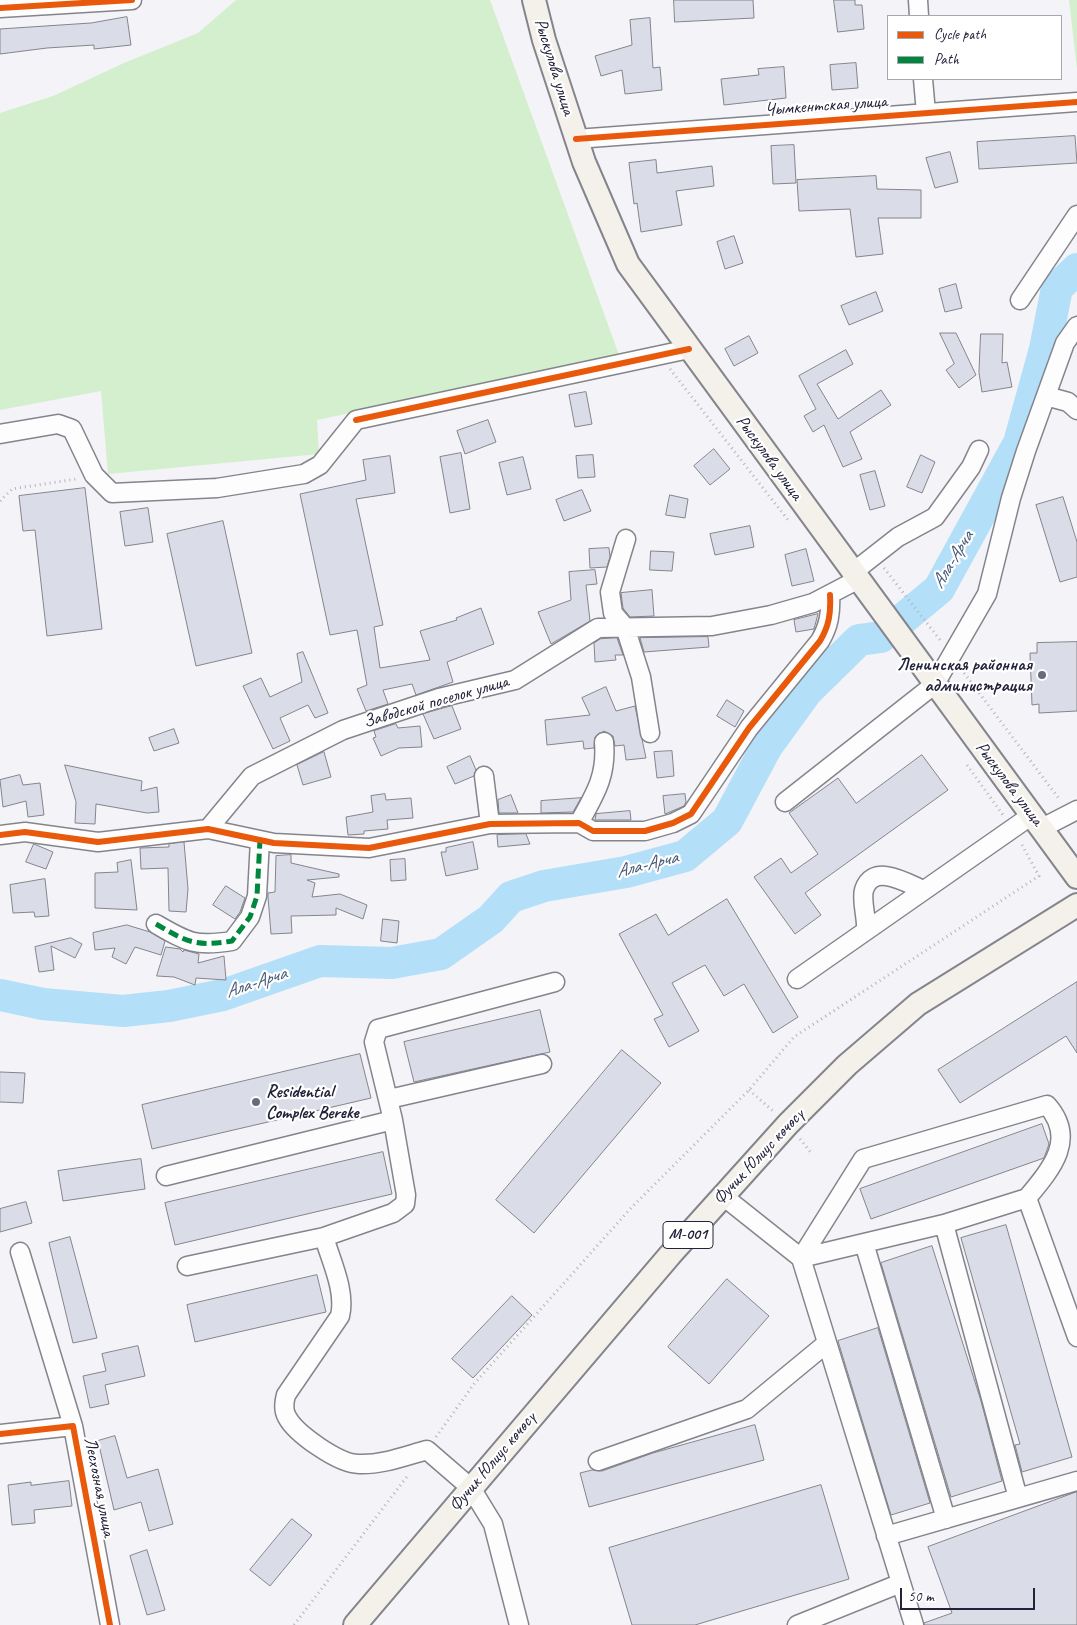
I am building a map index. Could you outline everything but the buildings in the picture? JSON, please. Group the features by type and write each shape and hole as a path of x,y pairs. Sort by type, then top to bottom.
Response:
{"main road":[{"name":"Рыскулова улица","path":"534,0 544,40 576,139 628,264 1077,877"},
{"name":"Фучик Юлиус көчөсү","path":"355,1625 724,1196 788,1124 847,1065 918,1004 1077,905"}],"street":[{"path":"0,8 132,0"},
{"path":"918,0 919,15"},
{"path":"923,80 926,113"},
{"name":"Чымкентская улица","path":"576,139 1077,102"},
{"path":"1020,300 1077,215"},
{"path":"785,802 935,684 987,594 1011,498 1065,343 1077,326"},
{"path":"0,434 58,424 72,429 94,475 112,493 217,488 304,474 320,466 356,420 658,354 689,349"},
{"path":"1046,396 1068,402 1077,410"},
{"name":"Заводской поселок улица","path":"208,829 252,776 342,730 439,698 515,680 598,628 712,626 771,615 813,603 830,594 860,583 898,538 936,517 971,467 979,450"},
{"path":"626,539 610,592 613,613 625,627 641,677 650,733"},
{"path":"0,835 25,832 98,842 208,829 260,840 369,848 490,824 579,823 593,831 645,831 673,823 692,814 749,728 820,641 826,631 831,613 830,594"},
{"path":"579,823 602,780 606,757 604,742"},
{"path":"484,776 490,824"},
{"path":"796,979 1012,828 1074,812"},
{"path":"156,924 188,942 208,945 232,941 250,917 258,896 260,840"},
{"path":"866,930 864,891 869,882 878,876 890,876 923,890"},
{"path":"187,1266 324,1236 393,1213 405,1204 406,1196 389,1099 374,1042 378,1029 555,982"},
{"path":"389,1099 542,1064"},
{"path":"1047,1105 1060,1116 1066,1141 1060,1157 1027,1198 944,1224 801,1258 863,1160 1047,1105"},
{"path":"166,1176 393,1120"},
{"path":"724,1196 801,1258 914,1625"},
{"path":"1027,1198 1077,1338"},
{"path":"944,1224 1018,1498"},
{"path":"324,1236 341,1295 342,1306 340,1316 286,1395 284,1406 287,1418 316,1446 342,1461 356,1464 374,1464 427,1450 471,1488 493,1524 519,1625"},
{"path":"864,1243 946,1519"},
{"path":"20,1252 73,1426"},
{"path":"598,1461 747,1409 827,1343"},
{"name":"Лесхозная улица","path":"0,1434 73,1426 110,1625"},
{"path":"886,1536 1077,1481"},
{"path":"797,1625 901,1583"}],"path":[{"path":"658,354 790,522"},
{"path":"883,566 1074,812"},
{"path":"294,1625 427,1450 474,1384 630,1209 749,1090 794,1037 1039,876 1012,828 967,764"}],"green space":[{"path":"236,0 490,0 619,355 317,420 319,454 108,474 101,391 0,410 0,113 53,96 124,63 198,33"},
{"path":"1069,0 1077,0 1077,69"}],"waterway":[{"name":"Ала-Арча","path":"0,995 43,1004 123,1011 169,1006 223,995 320,961 392,963 441,954 491,919 511,897 544,886 626,872 685,856 727,821 767,746 807,691 859,640 881,637 939,589 1019,443 1045,349 1057,288 1077,269"}],"marked path":[{"path":"156,924 192,942 219,943 232,941 250,917 257,896 260,840"}],"cycle path":[{"path":"0,8 132,0"},
{"path":"576,139 1077,102"},
{"path":"356,420 689,349"},
{"path":"0,835 25,832 98,842 208,829 274,843 369,848 490,824 579,823 593,831 645,831 673,823 691,814 749,728 820,641 829,619 830,595"},
{"path":"0,1434 73,1426 110,1625"}],"place":[{"name":"Ленинская районная администрация","path":"1042,675"},
{"name":"Residential Complex Bereke","path":"256,1102"}]}
